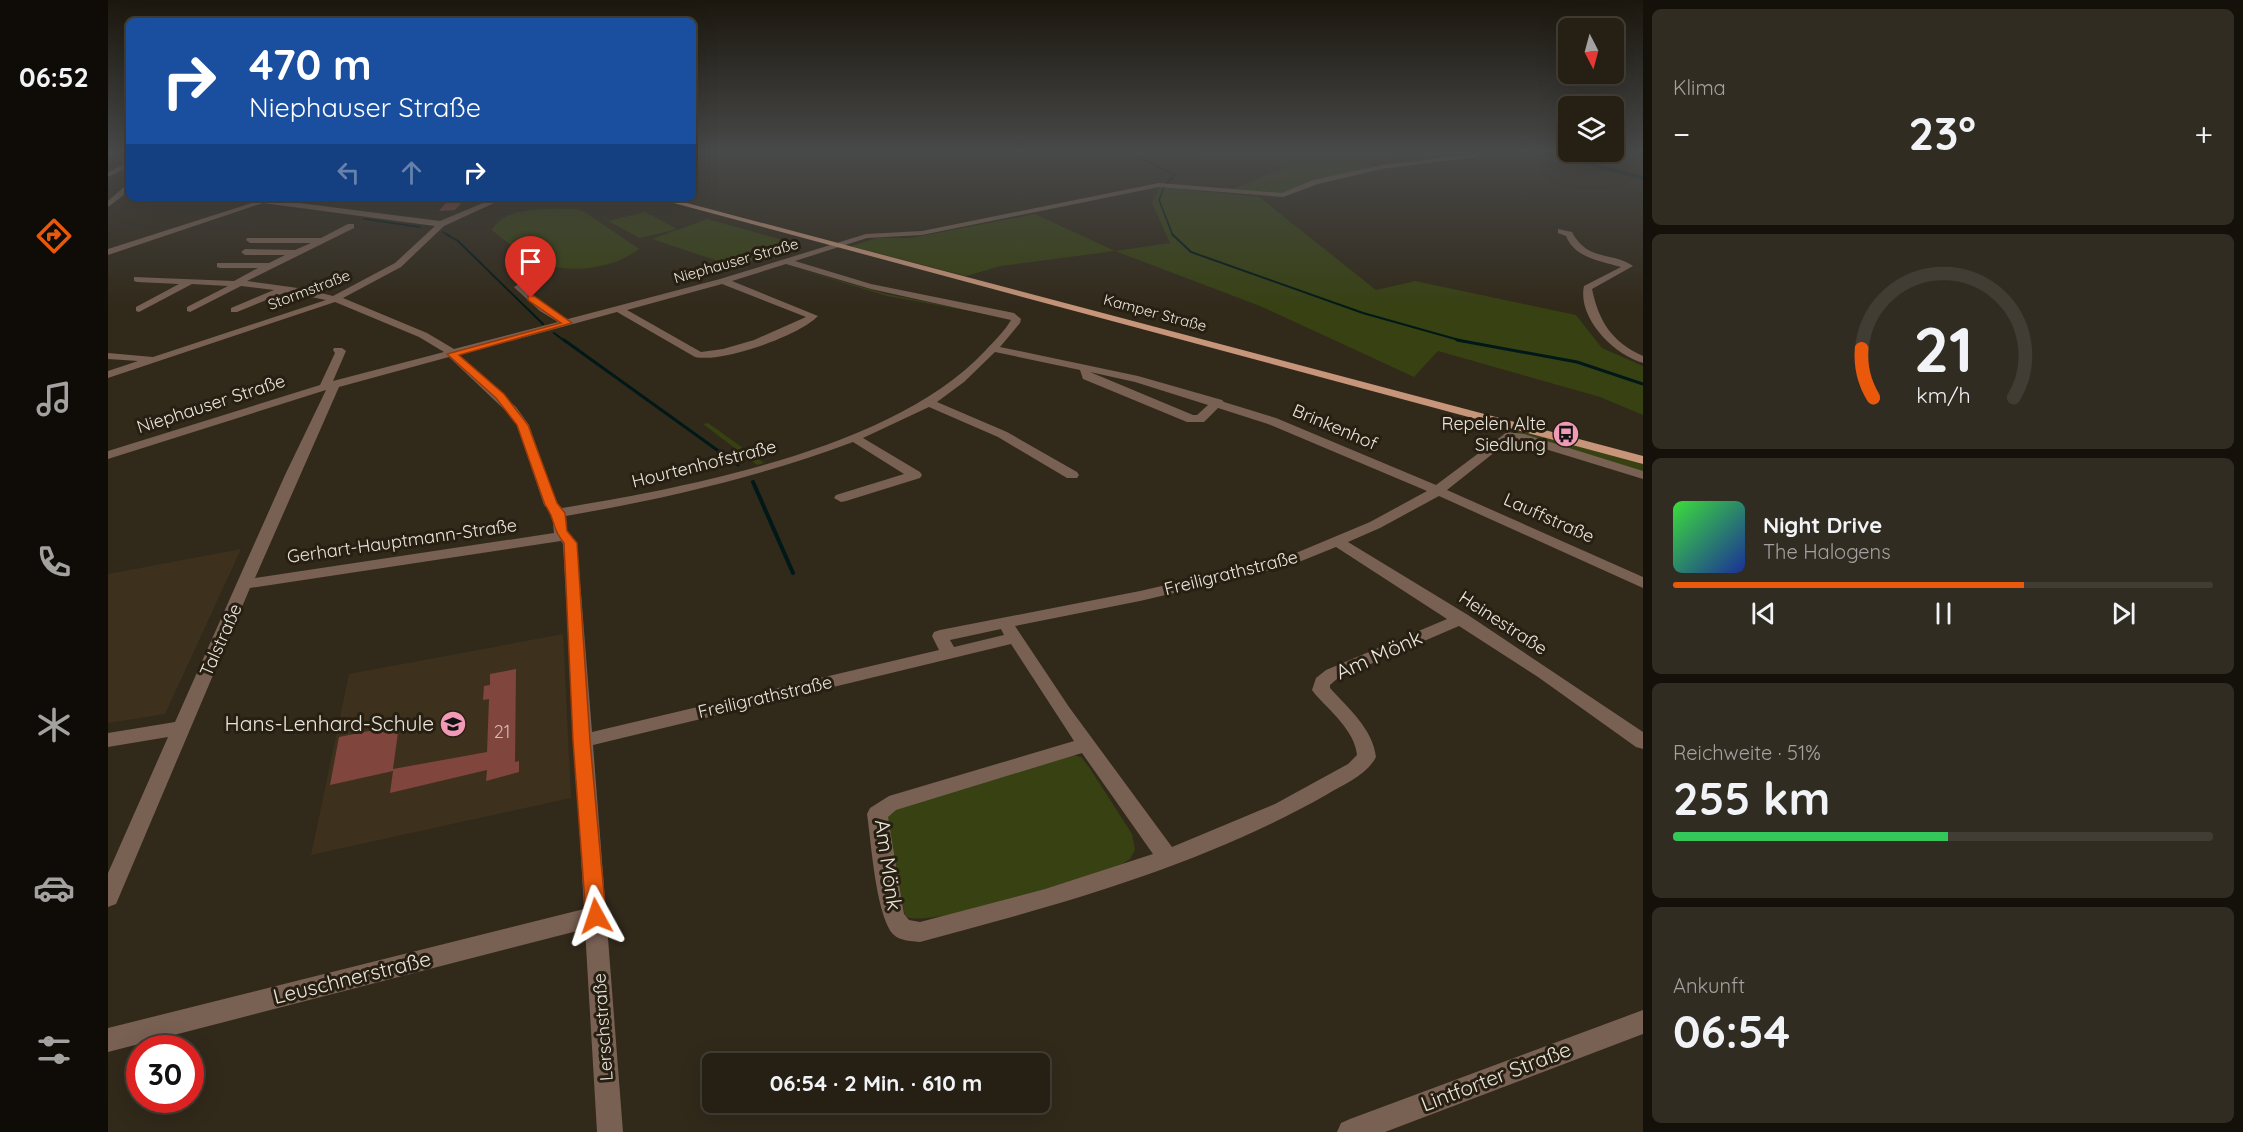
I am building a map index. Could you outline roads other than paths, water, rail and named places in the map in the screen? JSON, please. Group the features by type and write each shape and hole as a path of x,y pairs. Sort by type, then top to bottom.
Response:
{"main road":[{"name":"Kamper Straße","path":"681,204 1643,460"}],"street":[{"path":"108,252 228,211 259,204"},
{"path":"281,204 441,224"},
{"name":"Stormstraße","path":"108,375 335,299 398,265 441,224 488,204"},
{"name":"Niephauser Straße","path":"108,455 330,385 723,281 866,236 922,234 1068,204"},
{"path":"242,284 270,266 351,226"},
{"path":"1561,231 1569,234 1571,242 1580,251 1629,266 1587,288 1592,314 1600,329 1617,346 1643,360"},
{"path":"250,240 321,240"},
{"path":"245,252 295,253"},
{"path":"190,309 242,284 296,263 282,260"},
{"name":"Hourtenhofstraße","path":"559,513 711,483 776,465 855,438 928,402 969,374 995,349 1016,319 1001,313 872,288 789,262"},
{"path":"220,265 270,266"},
{"name":"Lerschstraße","path":"137,279 242,284 285,289 335,299 405,326 452,354 500,396 523,425 551,505 559,513 560,531 570,543 610,1132"},
{"path":"139,309 192,281"},
{"path":"619,309 699,355 709,356 720,355 761,340 813,316 723,281"},
{"path":"519,287 543,309 568,323"},
{"path":"234,310 285,289"},
{"name":"Brinkenhof","path":"995,349 1087,367 1218,402 1316,437 1437,491"},
{"path":"330,385 341,351 338,350"},
{"path":"108,356 154,360"},
{"path":"1087,367 1084,372 1087,377 1191,419 1200,419 1218,402"},
{"name":"Talstraße","path":"108,897 246,584 330,385"},
{"path":"928,402 1004,433 1038,451 1072,475"},
{"name":"Freiligrathstraße","path":"949,654 940,636 1259,569 1338,542 1437,491 1502,438 1512,436 1643,475"},
{"path":"841,498 915,475 855,438"},
{"name":"Lauffstraße","path":"1437,491 1643,583"},
{"name":"Gerhart-Hauptmann-Straße","path":"246,584 564,536"},
{"name":"Heinestraße","path":"1338,542 1462,619 1643,742"},
{"name":"Am Mönk","path":"1086,745 889,804 877,814 894,918 903,929 920,932 1045,899 1168,858 1282,810 1355,769 1367,757 1368,749 1362,736 1321,690 1322,682 1332,674 1462,619"},
{"path":"1005,623 1086,745 1168,858"},
{"name":"Freiligrathstraße","path":"582,741 1014,638"},
{"path":"108,740 182,728"},
{"name":"Leuschnerstraße","path":"108,1040 596,916"},
{"name":"Lintforter Straße","path":"1350,1132 1643,1022"}],"waterway":[{"path":"1160,204 1172,234"},
{"path":"364,219 420,227"},
{"path":"446,234 458,241 543,324"},
{"path":"1172,234 1191,252 1363,313 1462,341"},
{"path":"554,333 566,342"},
{"path":"564,340 738,465"},
{"path":"1457,340 1462,341"},
{"path":"1462,341 1577,362 1643,384"},
{"path":"753,482 793,573"}],"place":[{"name":"Repelen Alte Siedlung","path":"1566,434"},
{"name":"Hans-Lenhard-Schule","path":"453,724"}]}
